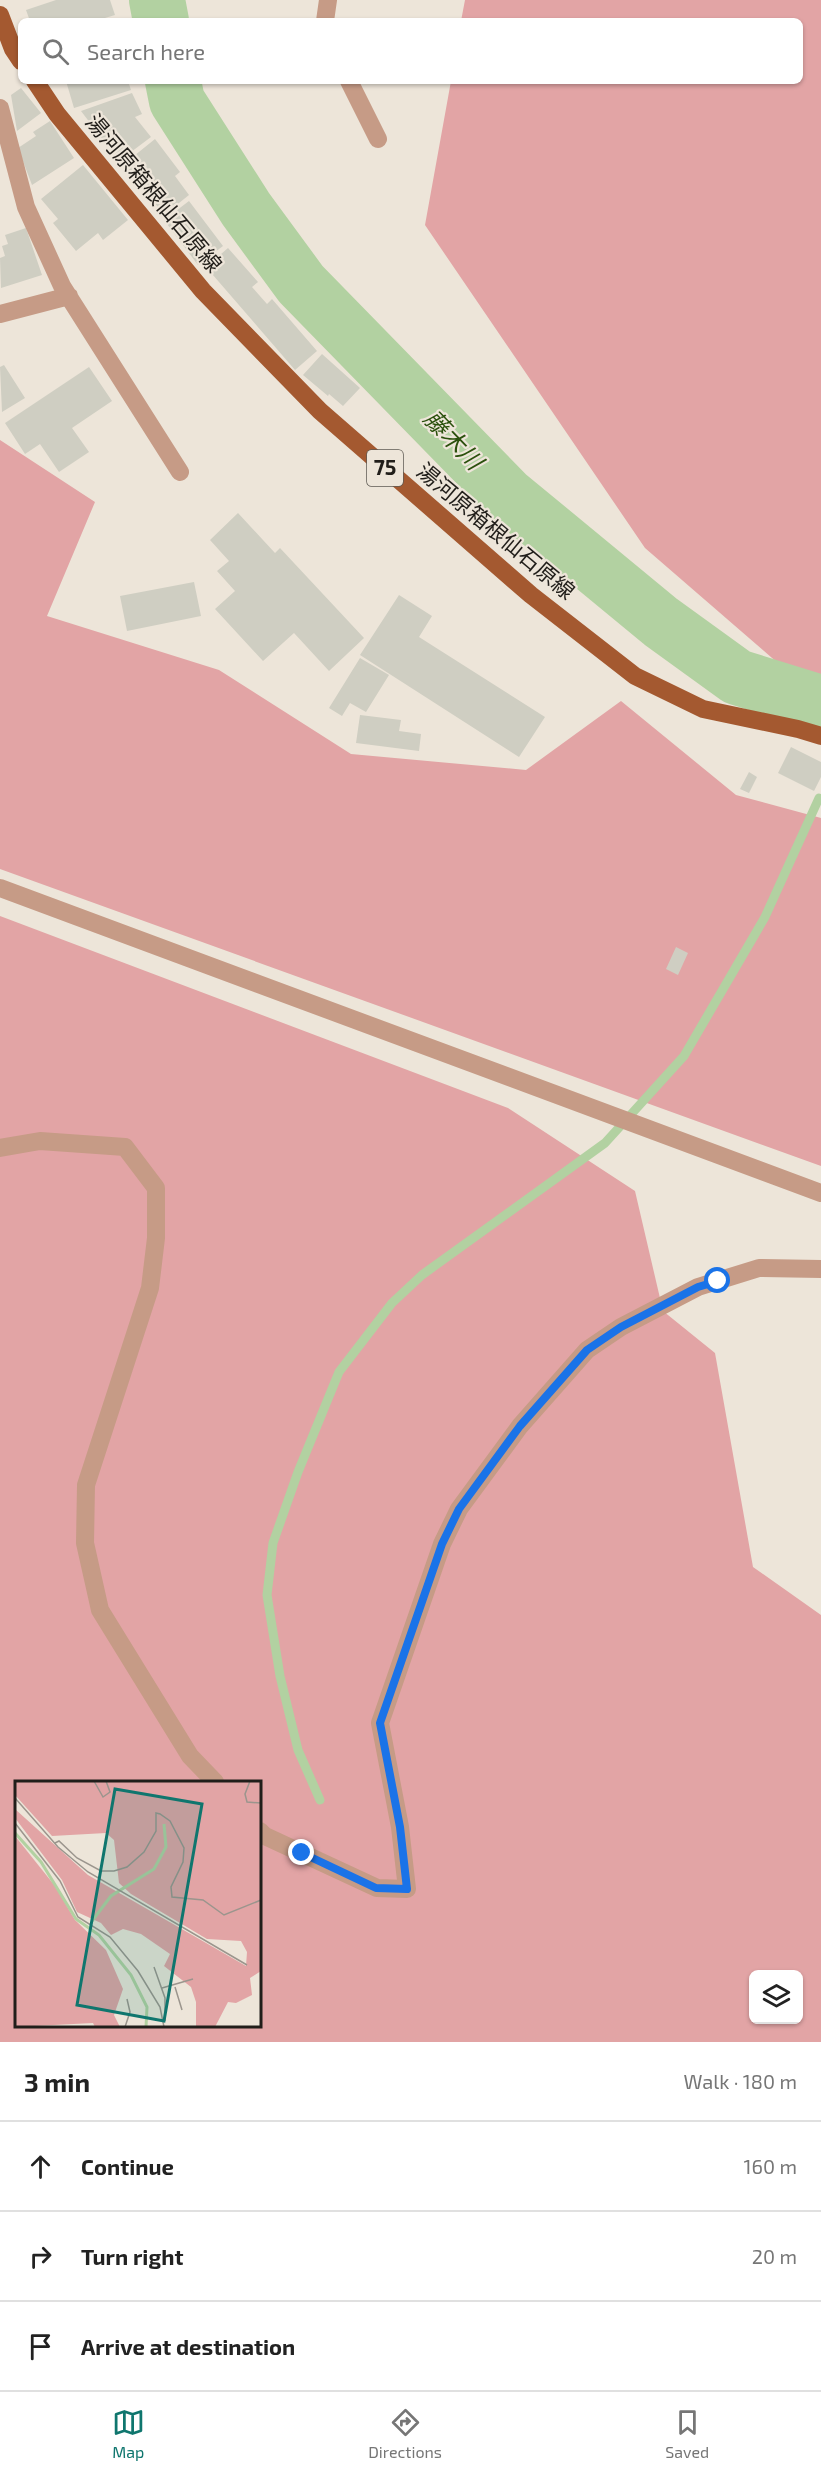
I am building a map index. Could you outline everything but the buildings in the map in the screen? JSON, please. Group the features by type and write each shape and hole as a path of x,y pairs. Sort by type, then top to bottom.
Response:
{"main road":[{"path":"0,15 18,56"},
{"name":"湯河原箱根仙石原線","path":"37,84 57,114 203,291 320,411 531,595 634,676 703,709 821,736"}],"street":[{"path":"325,18 328,0"},
{"path":"350,84 378,139"},
{"path":"0,108 11,157 27,207 69,296 180,472"},
{"path":"0,314 69,296"},
{"path":"0,888 821,1193"},
{"path":"0,1148 40,1141 125,1147 156,1188 156,1238 150,1288 86,1485 85,1543 100,1610 190,1756 214,1781"},
{"path":"261,1832 265,1836 376,1888 407,1889 400,1827 380,1723 442,1544 459,1509 527,1417 587,1350 621,1327 698,1287 759,1268 821,1269"}],"shaded area":[{"path":"465,0 821,0 821,686 787,671 645,548 425,225 450,84 803,84 803,18 462,18"},
{"path":"0,440 95,502 47,616 219,670 351,754 526,770 621,701 736,795 821,818 821,1166 0,869"},
{"path":"0,916 508,1108 635,1191 663,1311 715,1353 753,1567 821,1615 821,2042 0,2042"}],"waterway":[{"name":"藤木川","path":"157,0 160,18"},
{"name":"藤木川","path":"174,84 177,101 246,209 301,284 507,495 661,622 737,677 821,703"},
{"path":"320,1800 298,1750 280,1676 267,1595 273,1543 298,1472 339,1372 392,1303 422,1275 605,1143 684,1056 765,917 819,798"}],"route":[{"path":"302,1853 376,1888 407,1889 400,1827 380,1723 442,1544 459,1509 520,1426 587,1350 621,1327 698,1287 718,1281"}]}
